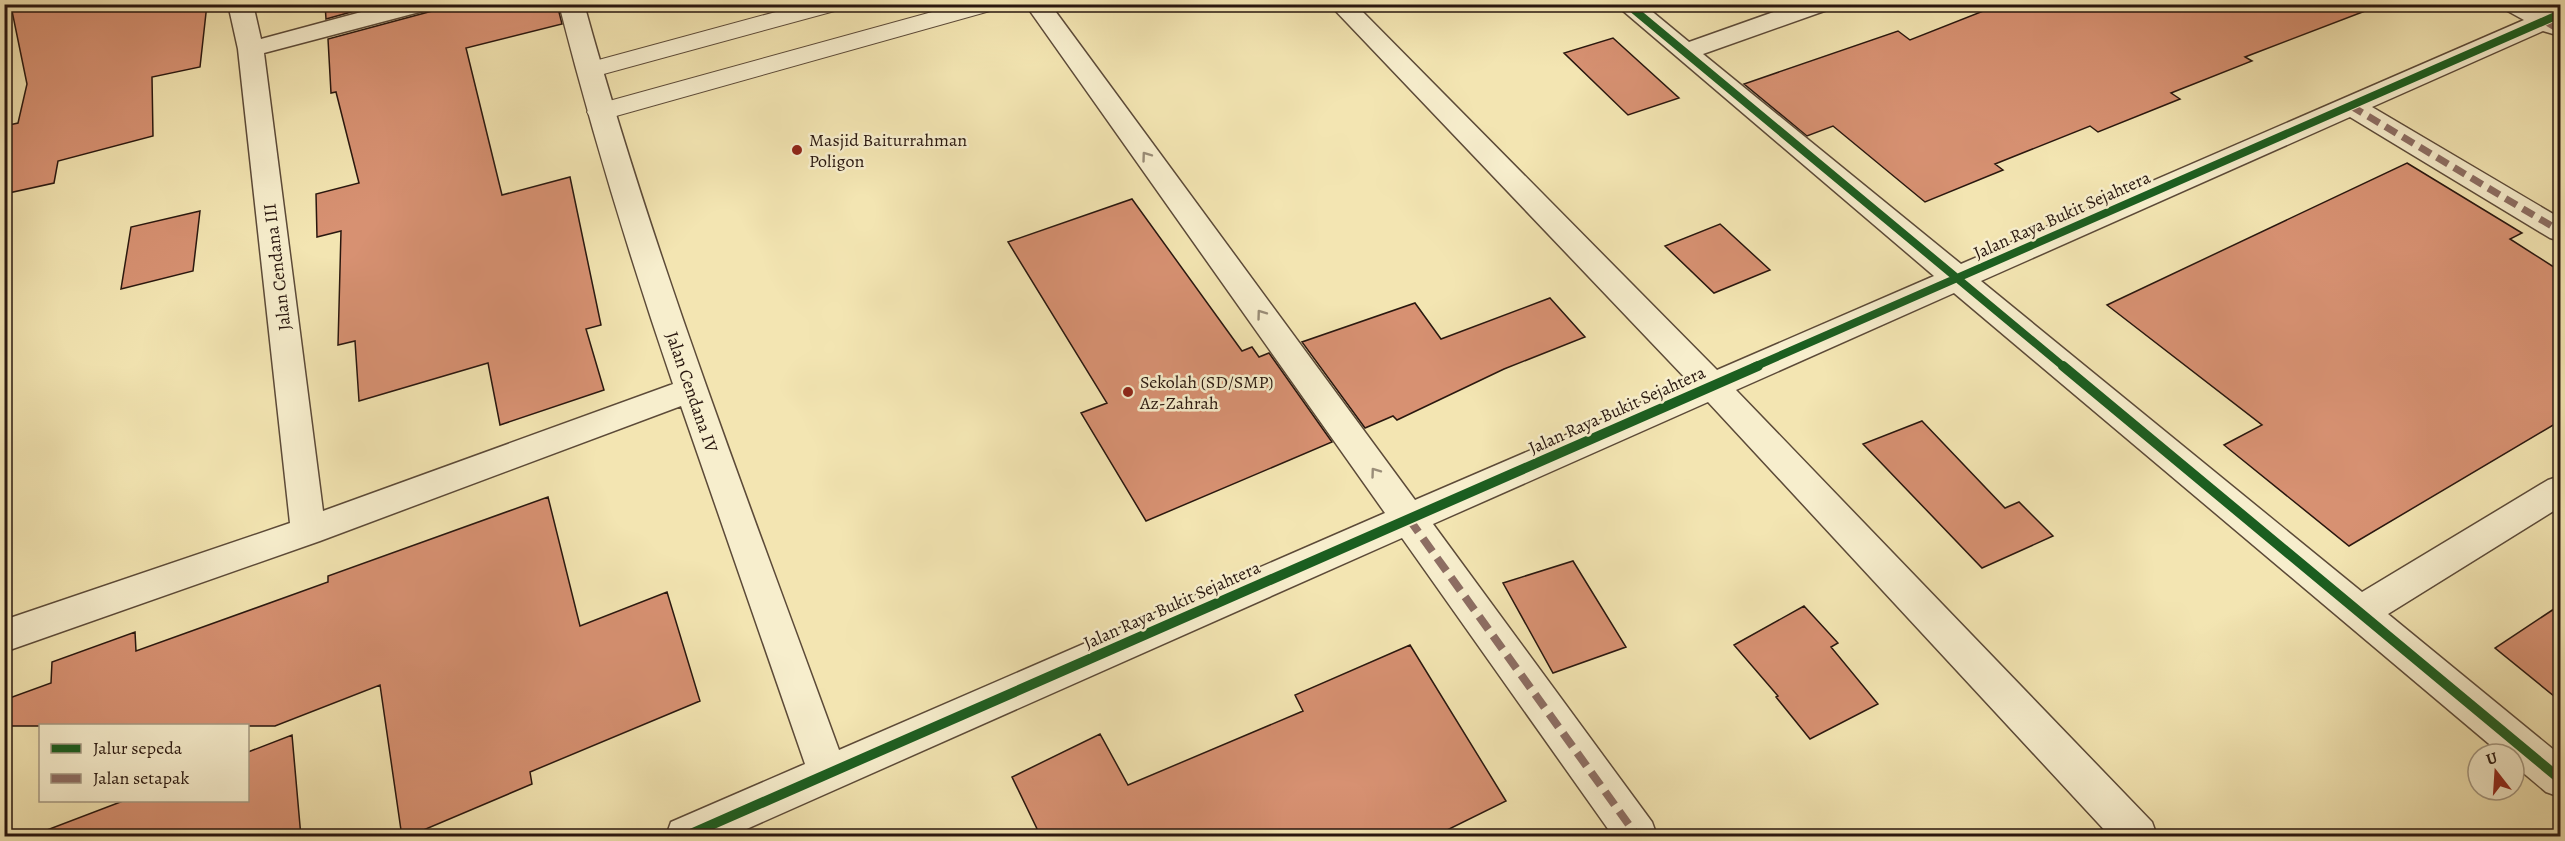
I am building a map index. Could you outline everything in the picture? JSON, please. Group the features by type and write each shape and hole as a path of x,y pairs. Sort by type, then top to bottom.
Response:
{"street":[{"name":"Jalan Cendana III","path":"240,4 251,49 308,531"},
{"path":"251,49 422,4"},
{"name":"Jalan Cendana IV","path":"571,4 600,112 650,272 828,774"},
{"path":"1037,4 1637,837"},
{"path":"1341,4 1713,386 2137,837"},
{"path":"1627,4 2560,779"},
{"path":"1684,52 1821,4"},
{"path":"2513,4 2555,22"},
{"name":"Jalan Raya Bukit Sejahtera","path":"687,837 2351,106 2555,22"},
{"path":"2351,106 2560,231"},
{"path":"4,636 308,531 691,390"},
{"path":"2359,612 2560,490"}],"lane":[{"path":"589,70 834,4"},
{"path":"600,112 959,16 989,4"}],"building":[{"path":"35,4 207,4 200,67 152,77 153,136 58,161 54,183 4,194 4,126 18,123 27,84 12,11"},
{"path":"325,4 380,4 326,19"},
{"path":"436,4 557,4 562,24 466,48 502,195 570,177 601,325 586,329 604,390 500,425 488,363 359,401 355,341 338,345 341,231 317,237 316,194 359,183 336,92 331,93 328,39 432,11"},
{"path":"2001,4 2372,4 2373,8 2245,57 2252,61 2171,93 2180,99 2098,132 2090,126 1995,164 2003,170 1925,202 1833,126 1807,136 1744,84 1898,31 1910,40"},
{"path":"1613,38 1679,98 1628,115 1564,53"},
{"path":"2407,163 2522,233 2510,239 2560,271 2560,421 2349,546 2224,445 2262,425 2107,305"},
{"path":"1132,199 1242,351 1252,347 1259,357 1269,353 1332,442 1146,521 1081,413 1107,403 1008,242"},
{"path":"200,211 193,271 121,289 131,227"},
{"path":"1720,224 1770,270 1714,293 1665,246"},
{"path":"1550,298 1585,337 1504,369 1397,420 1393,416 1365,428 1302,342 1415,303 1441,339"},
{"path":"1922,421 2005,508 2019,502 2053,536 1982,568 1863,444"},
{"path":"548,497 580,626 667,592 700,701 530,772 532,784 407,837 402,837 380,685 275,726 39,724 39,726 4,726 4,700 51,683 52,662 135,632 136,651 328,582 328,576"},
{"path":"1573,561 1626,647 1553,673 1503,583"},
{"path":"2560,605 2560,701 2495,648"},
{"path":"1804,606 1838,643 1831,647 1878,704 1810,739 1776,697 1778,696 1734,645"},
{"path":"1410,645 1506,801 1433,837 1041,837 1012,777 1100,734 1128,785 1303,711 1295,695"},
{"path":"292,735 301,837 39,837 39,833 120,802 249,802 249,752"}],"marked path":[{"path":"2545,21 2560,30"},
{"path":"2351,106 2560,231"},
{"path":"1409,519 1637,836"}],"cycle path":[{"path":"1627,4 2560,779"},
{"path":"686,836 2560,14"}],"place":[{"name":"Masjid Baiturrahman Poligon","path":"797,150"},
{"name":"Sekolah (SD/SMP) Az-Zahrah","path":"1128,392"}]}
